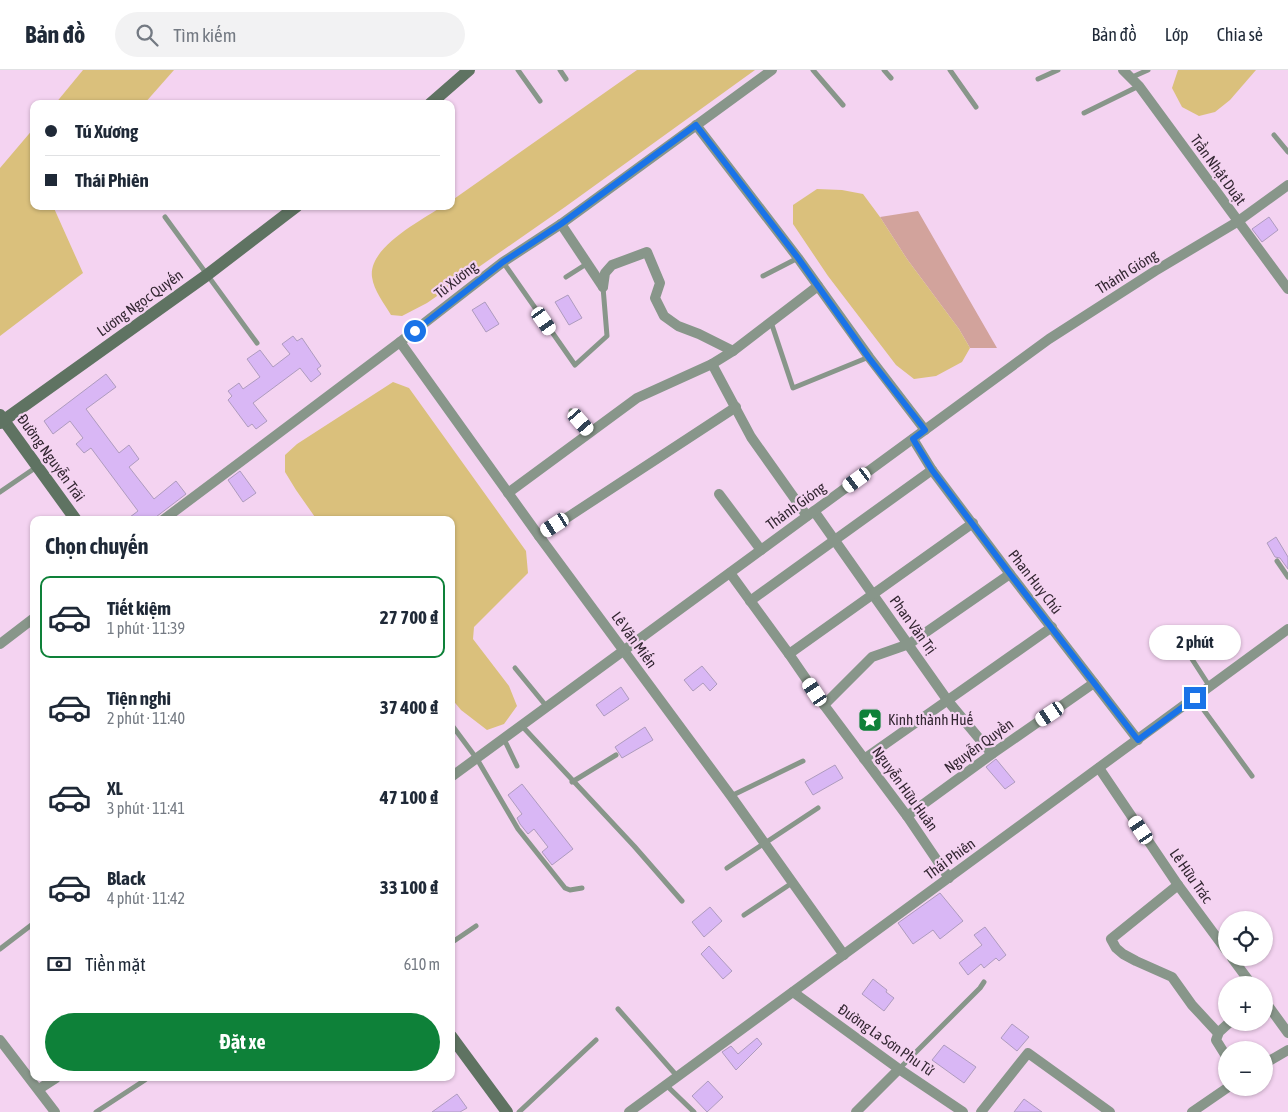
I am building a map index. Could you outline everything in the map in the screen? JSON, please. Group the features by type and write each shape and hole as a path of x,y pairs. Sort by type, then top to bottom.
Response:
{"street":[{"path":"435,100 470,70"},
{"name":"Tú Xương","path":"168,516 503,262 561,224 772,70"},
{"name":"Trần Nhật Duật","path":"1127,74 1140,86 1288,290"},
{"path":"696,125 798,258 869,358 925,430"},
{"name":"Thánh Gióng","path":"455,774 1049,339 1155,271 1237,222 1288,185"},
{"name":"Lương Ngọc Quyến","path":"1,419 208,275 292,210"},
{"path":"561,224 603,287"},
{"path":"603,287 605,273 612,265 647,252 660,283 655,298 664,316 678,326 733,351"},
{"path":"508,493 637,398 712,364 733,351 818,286"},
{"name":"Lê Văn Miến","path":"400,342 539,536 731,796 844,955"},
{"name":"Phan Văn Trị","path":"712,364 751,436 811,513 834,539 948,701 992,754"},
{"path":"539,536 736,408"},
{"name":"Đường Nguyễn Trãi","path":"1,419 38,466 73,516"},
{"name":"Phan Huy Chú","path":"913,439 932,470 1138,740"},
{"path":"750,601 932,470"},
{"path":"720,494 760,550"},
{"path":"789,654 973,524"},
{"name":"Nguyễn Hữu Huân","path":"730,573 824,705 908,816 948,878"},
{"path":"824,705 872,657 909,644 1010,574"},
{"path":"0,644 30,621"},
{"path":"864,759 1052,627"},
{"name":"Thái Phiên","path":"629,1112 1288,629"},
{"name":"Nguyễn Quyền","path":"908,816 992,754 1094,683"},
{"name":"Lê Hữu Trác","path":"1099,768 1178,885 1218,939"},
{"path":"1178,885 1111,939 1116,948 1123,954 1172,976 1192,1005 1218,1034"},
{"name":"Đường La Sơn Phu Tử","path":"793,992 962,1112"},
{"path":"1273,1012 1288,1033"},
{"path":"1218,1045 1216,1042 1221,1031"},
{"path":"0,1040 30,1078"},
{"path":"455,1041 507,1112"},
{"path":"1273,1059 1288,1050"},
{"path":"981,1112 1028,1053 1110,1112"},
{"path":"856,1112 899,1069"},
{"path":"32,1081 55,1112"},
{"path":"39,1090 52,1081"},
{"path":"1192,1112 1218,1094"}],"lane":[{"path":"518,70 540,101"},
{"path":"560,70 566,79"},
{"path":"814,70 843,105"},
{"path":"884,70 891,78"},
{"path":"950,70 976,108"},
{"path":"1038,80 1058,70"},
{"path":"1127,74 1148,70"},
{"path":"1084,113 1140,86"},
{"path":"1274,135 1288,152"},
{"path":"164,216 257,343"},
{"path":"763,276 798,258"},
{"path":"503,262 575,365 607,336 603,287"},
{"path":"566,277 588,263"},
{"path":"771,321 793,388 869,358"},
{"path":"571,411 590,434"},
{"path":"0,492 38,466"},
{"path":"1277,562 1288,577"},
{"path":"1179,639 1210,687"},
{"path":"515,668 547,707"},
{"path":"1195,698 1252,776"},
{"path":"522,726 572,782 634,846 682,901"},
{"path":"455,729 477,759 518,829 565,888 570,890 582,888"},
{"path":"504,739 517,766"},
{"path":"572,782 616,754"},
{"path":"731,796 803,761"},
{"path":"727,868 818,808"},
{"path":"744,915 793,882"},
{"path":"0,938 2,947 30,926"},
{"path":"455,940 476,926"},
{"path":"899,1069 984,982"},
{"path":"618,1009 678,1076"},
{"path":"519,1112 596,1040"},
{"path":"96,1112 143,1081"},
{"path":"666,1085 694,1112"}],"shaded area":[{"path":"83,70 174,70 148,100 58,100"},
{"path":"637,70 755,70 565,207 427,303 402,316 391,315 373,282 373,266 378,255 398,236 437,210 455,210 455,198"},
{"path":"1178,70 1256,70 1230,100 1215,112 1199,116 1182,107 1172,88"},
{"path":"30,133 30,210 55,210 83,273 0,336 0,168"},
{"path":"817,189 842,190 863,194 907,259 959,329 970,348 962,362 936,376 914,379 896,365 828,276 793,224 793,205"},
{"path":"918,211 997,348 970,348 959,329 907,259 880,217"},
{"path":"393,382 409,388 526,551 528,573 474,627 473,639 509,686 517,706 504,724 487,730 461,710 455,703 455,516 314,516 285,472 285,455 297,444"}],"building":[{"path":"1269,217 1278,230 1262,242 1252,229"},
{"path":"568,295 582,318 569,325 555,302"},
{"path":"485,302 499,324 486,332 472,310"},
{"path":"293,336 297,341 302,338 321,366 317,369 321,374 311,382 300,368 253,403 267,421 256,429 252,424 248,427 228,400 232,396 228,391 239,383 243,389 260,377 247,359 260,350 273,367 290,354 282,344"},
{"path":"106,374 116,387 86,409 119,453 129,445 139,459 129,467 154,499 176,481 186,494 157,516 131,516 138,511 91,448 84,453 76,444 83,438 70,421 53,434 44,421"},
{"path":"240,471 256,493 243,502 228,480"},
{"path":"1276,537 1288,557 1288,569 1280,558 1275,557 1267,543"},
{"path":"702,666 717,684 710,691 703,683 693,691 684,680"},
{"path":"621,687 629,699 604,716 596,705"},
{"path":"645,727 653,740 622,758 615,747"},
{"path":"996,759 1015,782 1005,789 986,767"},
{"path":"835,765 843,778 813,795 805,782"},
{"path":"522,784 573,849 552,865 542,852 548,847 534,829 528,834 520,824 517,818 522,814 508,795"},
{"path":"940,893 963,921 940,939 933,930 913,944 898,923"},
{"path":"710,907 722,921 704,937 692,922"},
{"path":"985,927 1006,955 999,961 996,958 984,968 981,964 968,975 959,963 982,945 974,935"},
{"path":"709,946 732,971 723,979 701,954"},
{"path":"873,979 894,998 884,1011 862,994"},
{"path":"1012,1024 1029,1037 1017,1051 1001,1038"},
{"path":"757,1038 762,1044 736,1070 722,1052 731,1046 738,1054"},
{"path":"944,1045 976,1067 964,1083 932,1060"},
{"path":"708,1081 723,1097 707,1112 692,1096"},
{"path":"457,1094 467,1108 460,1112 432,1112"},
{"path":"1024,1099 1042,1112 1014,1112"}],"place":[{"name":"Kinh thành Huế","path":"870,720"}],"route":[{"path":"415,331 503,262 561,224 696,125 798,258 869,358 925,430 913,439 932,470 1138,740 1195,698"}]}
